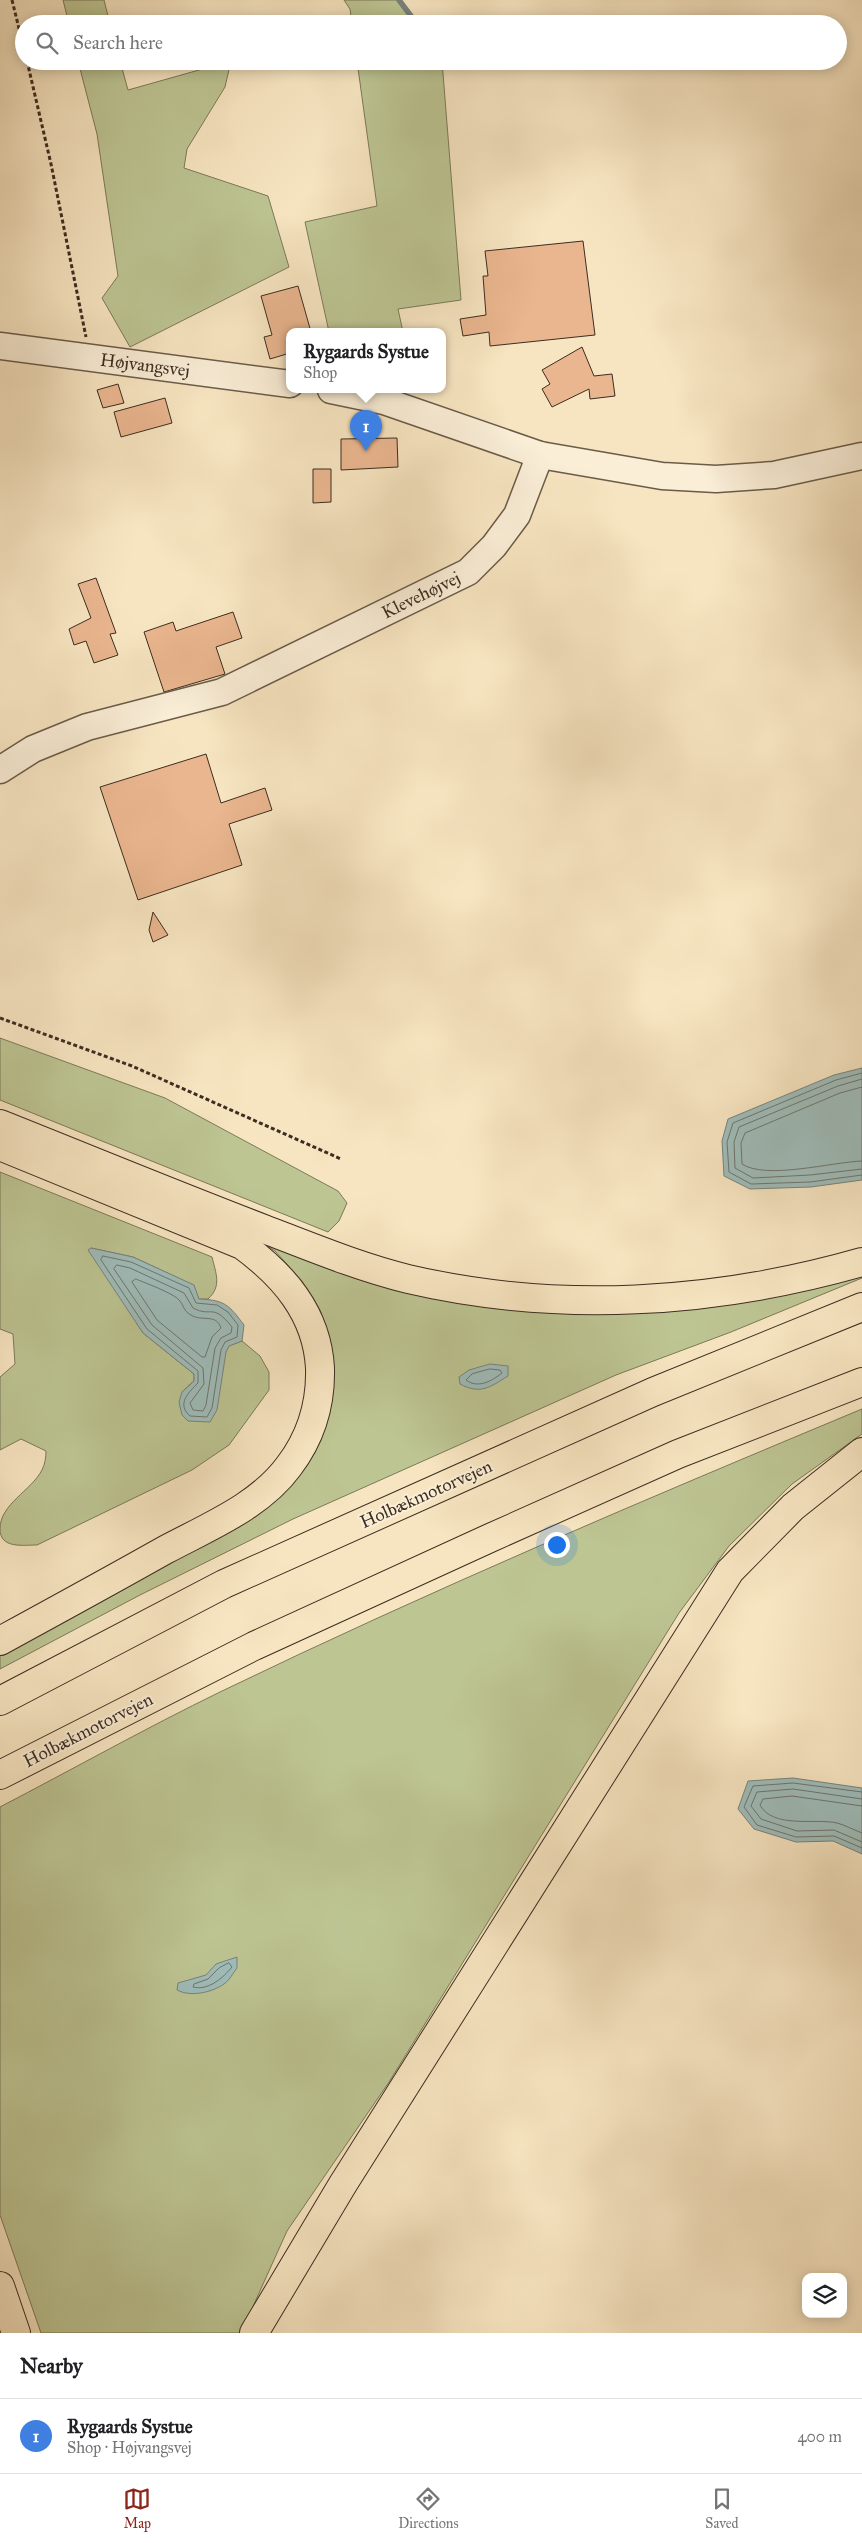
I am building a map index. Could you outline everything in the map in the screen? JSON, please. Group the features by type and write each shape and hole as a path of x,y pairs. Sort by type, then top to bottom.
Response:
{"highway":[{"path":"0,1124 312,1247 408,1278 510,1297 606,1301 714,1294 826,1272 862,1262"},
{"path":"0,1146 242,1245 269,1265 288,1286 304,1312 317,1352 320,1380 318,1403 312,1427 305,1441 289,1467 262,1493 247,1505 0,1641"},
{"name":"Holbækmotorvejen","path":"0,1701 224,1584 653,1392 862,1307"},
{"name":"Holbækmotorvejen","path":"0,1775 254,1646 463,1550 678,1454 862,1382"},
{"path":"254,2333 343,2184 730,1571 793,1507 862,1452"},
{"path":"0,2286 16,2333"}],"street":[{"name":"Højvangsvej","path":"0,346 286,383"},
{"path":"345,393 384,401 540,455 662,476 716,479 774,476 862,456"},
{"name":"Klevehøjvej","path":"0,770 32,750 87,728 222,692 468,572 494,546 517,515 540,455"}],"path":[{"path":"12,0 16,15"},
{"path":"29,70 51,164 90,358"},
{"path":"0,1018 132,1066 341,1160"}],"green space":[{"path":"63,0 104,0 108,15 67,15"},
{"path":"344,0 400,0 411,15 351,15 350,9"},
{"path":"80,70 122,70 128,90 199,70 229,70 225,87 187,149 184,168 268,196 289,267 130,347 102,298 118,276 97,134"},
{"path":"358,70 443,70 461,300 398,309 402,328 328,328 305,222 377,206"},
{"path":"0,1038 165,1098 338,1191 347,1203 339,1221 328,1232 0,1100"},
{"path":"0,1172 212,1257 217,1280 215,1289 208,1299 199,1299 193,1285 133,1257 91,1248 143,1333 194,1374 194,1381 182,1392 226,1352 228,1346 242,1341 260,1356 269,1372 269,1390 229,1445 192,1470 37,1545 13,1545 8,1543 1,1535 0,1529 1,1520 5,1512 31,1485 42,1470 46,1451 21,1439 0,1450 0,1377 15,1364 13,1334 0,1329"},
{"path":"245,1232 525,1308 862,1269 862,1278 731,1332 616,1375 293,1519 140,1595 0,1669 0,1650 218,1536 323,1428 333,1389 332,1349 320,1310 302,1281 275,1251"},
{"path":"862,1409 862,1434 792,1484 729,1546 679,1613 389,2082 287,2231 241,2333 41,2333 0,2215 0,1807 192,1706 379,1617 620,1511"}],"water":[{"path":"862,1068 862,1180 811,1187 750,1189 724,1176 722,1141 728,1119 834,1075"},
{"path":"91,1248 133,1257 194,1285 199,1299 221,1302 230,1308 244,1325 242,1341 229,1346 226,1352 217,1410 210,1422 188,1421 182,1415 179,1402 182,1392 194,1381 194,1374 143,1333 88,1250"},
{"path":"490,1364 508,1366 508,1376 480,1389 460,1384 459,1377 469,1370"},
{"path":"793,1778 862,1788 862,1854 833,1841 796,1842 754,1829 738,1809 748,1781"},
{"path":"237,1957 237,1968 228,1981 219,1987 207,1992 194,1994 177,1990 178,1983 206,1975 216,1964"}],"building":[{"path":"583,241 595,335 490,346 489,332 463,336 460,319 486,315 483,276 488,276 485,251"},
{"path":"298,286 310,328 286,328 286,354 270,359 264,337 272,335 261,296"},
{"path":"582,347 594,376 612,374 615,396 590,399 589,389 552,407 542,389 550,384 542,370"},
{"path":"118,384 124,403 103,408 97,390"},
{"path":"165,398 172,423 121,437 114,412"},
{"path":"397,438 398,467 341,470 341,439"},
{"path":"313,469 331,469 331,502 313,503"},
{"path":"96,578 116,633 110,634 118,655 94,663 86,641 74,645 69,629 91,618 78,584"},
{"path":"233,612 242,638 216,647 225,674 164,692 144,632 173,622 176,631"},
{"path":"206,754 221,803 265,788 272,810 229,824 242,865 138,900 100,787"},
{"path":"153,912 168,935 153,942 149,930"}],"waterway":[{"path":"399,0 410,15"}],"place":[{"name":"Rygaards Systue","path":"366,451"}]}
